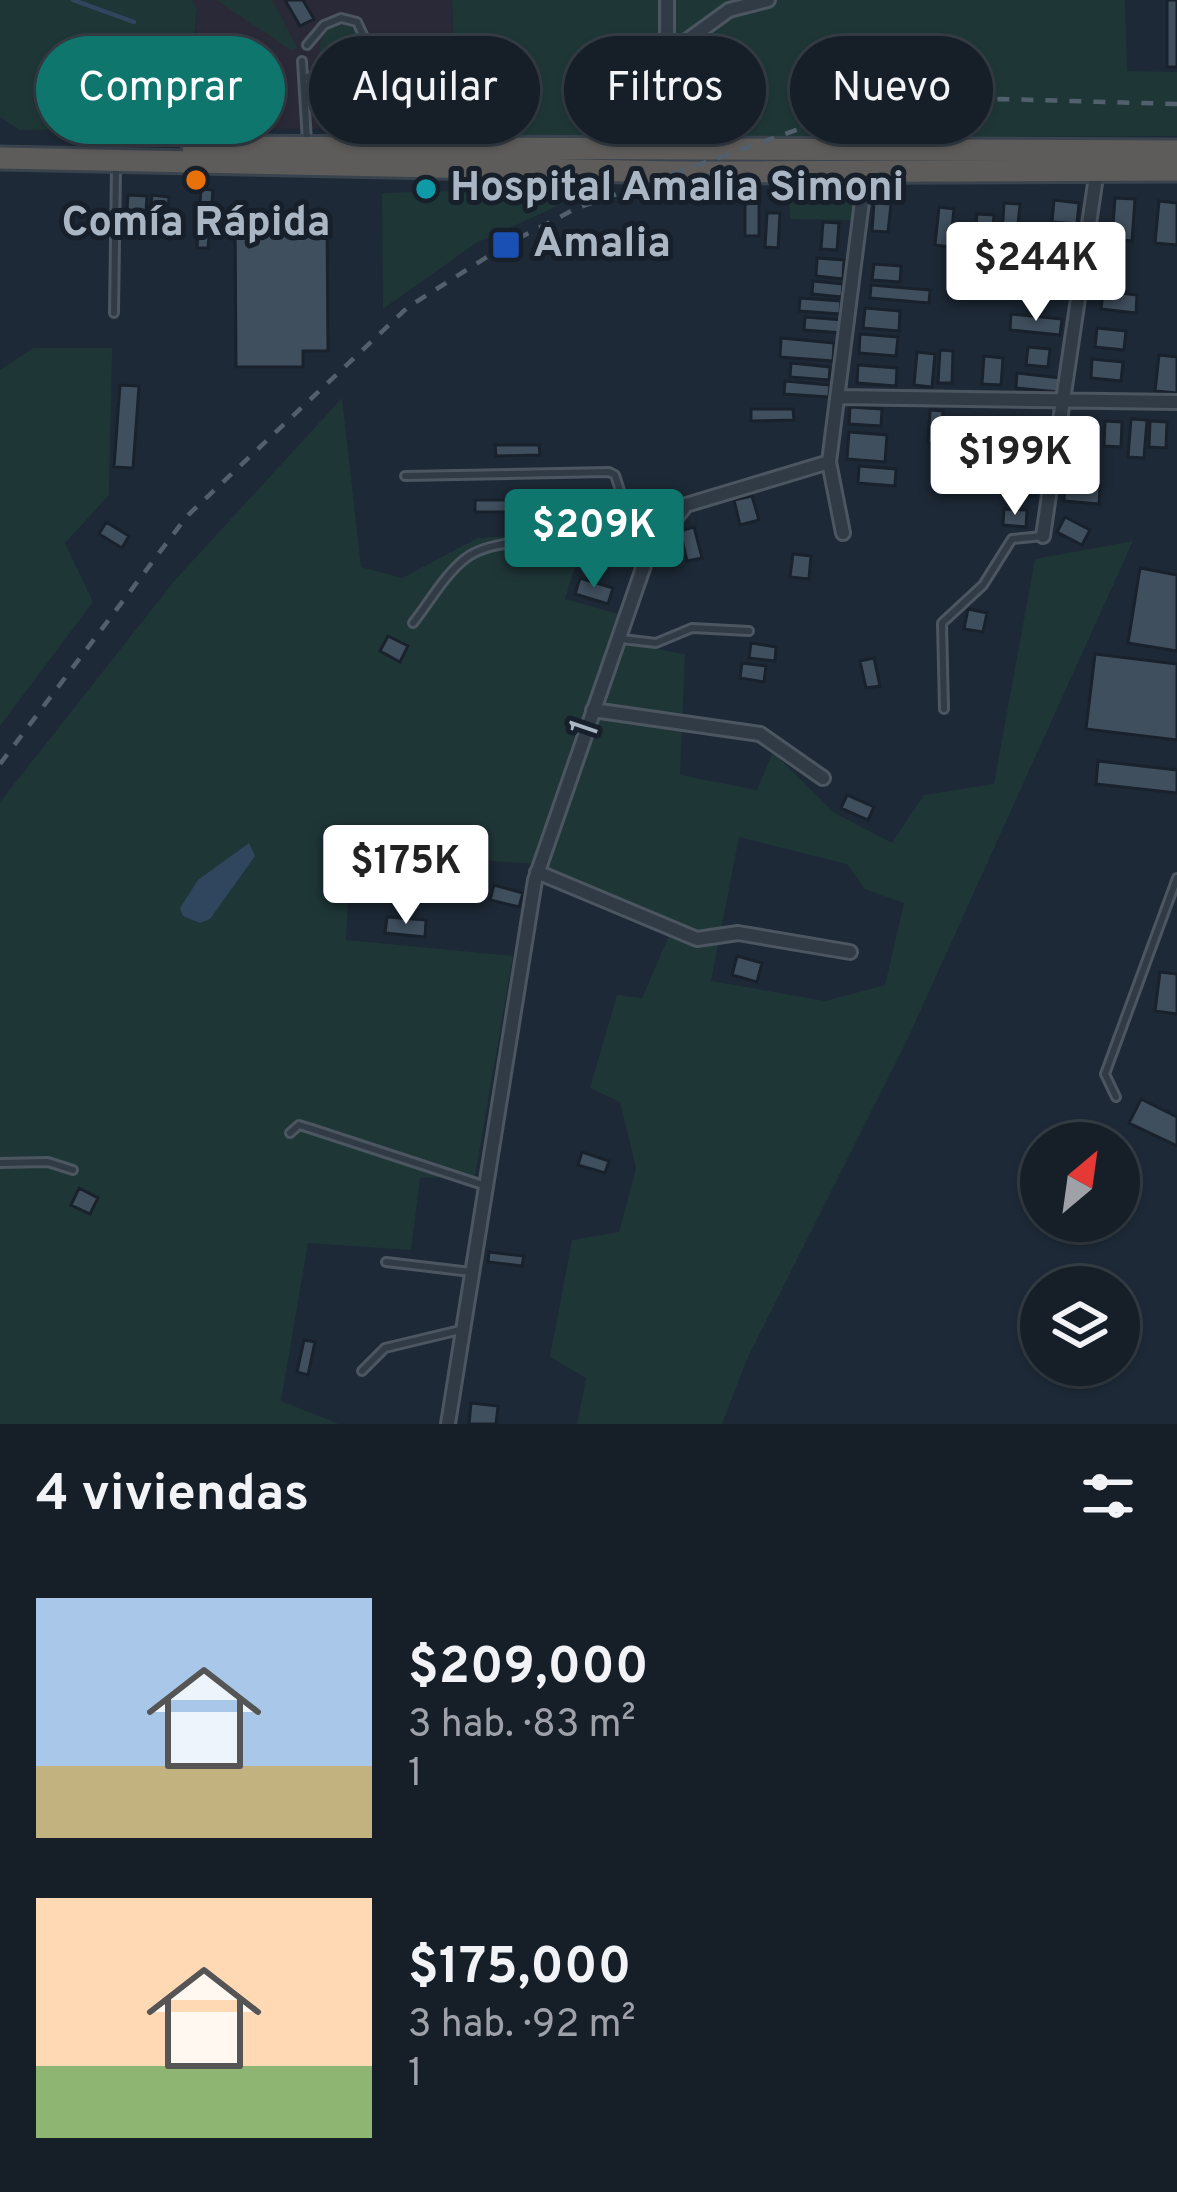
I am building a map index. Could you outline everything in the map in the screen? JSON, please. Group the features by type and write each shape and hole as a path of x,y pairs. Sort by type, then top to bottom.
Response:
{"highway":[{"path":"0,143 307,155 866,162 1098,160 1177,151"},
{"path":"0,158 307,155"},
{"path":"1098,160 1177,170"}],"street":[{"path":"667,0 667,36"},
{"path":"694,36 730,10 769,0"},
{"path":"603,159 612,144"},
{"path":"1043,536 1098,160"},
{"path":"843,533 829,462 866,162"},
{"path":"837,398 1177,402"},
{"name":"1","path":"448,1424 537,872 649,551 664,527 686,506 829,462"},
{"path":"593,710 760,734 823,778"},
{"path":"537,872 698,939 738,933 850,952"}],"lane":[{"path":"306,77 353,73 366,65 370,50 357,22 340,18 324,26 307,45"},
{"path":"302,61 307,155"},
{"path":"115,313 116,159"},
{"path":"405,476 608,472 615,475 628,514 664,527"},
{"path":"944,709 942,623 982,585 1012,539 1043,536"},
{"path":"413,623 463,560 485,547 593,542 649,551"},
{"path":"619,638 656,643 692,628 749,631"},
{"path":"1117,1096 1106,1074 1177,878"},
{"path":"290,1133 299,1125 486,1186"},
{"path":"0,1162 48,1162 73,1170"},
{"path":"386,1262 472,1272"},
{"path":"362,1371 385,1348 463,1329"}],"shaded area":[{"path":"191,0 452,0 452,36 309,36 309,129 285,129 285,36 196,36 197,10"}],"green space":[{"path":"0,0 191,0 197,9 194,36 36,36 36,130 20,130 0,117"},
{"path":"216,0 272,0 297,47 285,46 285,36 270,36"},
{"path":"452,0 1125,0 1127,71 1177,72 1177,136 993,137 993,36 790,36 790,138 766,138 766,36 564,36 564,141 540,142 540,36 453,36"},
{"path":"342,25 360,36 324,36"},
{"path":"790,186 858,186 853,220 790,219"},
{"path":"599,187 476,243 383,309 382,193"},
{"path":"33,348 112,348 109,495 65,543 93,602 0,726 0,370"},
{"path":"342,398 361,567 402,578 478,538 614,529 620,542 590,546 575,567 565,599 622,615 613,641 685,654 680,775 757,790 773,752 833,812 892,843 924,795 994,784 1035,559 1133,541 908,1038 747,1359 722,1424 577,1424 586,1378 550,1357 572,1240 619,1232 636,1168 620,1102 590,1088 617,995 642,998 674,924 539,864 351,853 346,940 513,956 475,1176 420,1178 411,1250 308,1243 281,1401 339,1424 0,1424 0,802 175,580","holes":["739,837 847,864 865,889 904,903 885,985 825,1001 711,981"]}],"water":[{"path":"249,843 255,856 210,919 200,923 183,916 180,908 198,880"}],"building":[{"path":"285,0 303,0 314,19 300,26"},
{"path":"1167,0 1177,0 1177,67 1167,67"},
{"path":"201,189 213,190 208,248 197,248"},
{"path":"128,195 147,196 145,228 126,226"},
{"path":"152,195 169,197 167,227 149,225"},
{"path":"1115,198 1135,199 1132,241 1112,239"},
{"path":"1054,200 1079,203 1077,224 1052,222"},
{"path":"1159,201 1177,203 1177,245 1155,243"},
{"path":"745,203 759,203 759,236 745,236"},
{"path":"874,203 891,204 888,232 872,231"},
{"path":"1004,203 1020,204 1017,235 1002,233"},
{"path":"939,207 954,209 950,247 935,245"},
{"path":"767,213 780,213 778,248 765,247"},
{"path":"977,214 994,215 991,251 974,249"},
{"path":"235,216 327,216 328,351 303,351 303,367 236,367"},
{"path":"823,222 839,223 837,250 821,249"},
{"path":"817,258 844,260 843,279 816,276"},
{"path":"874,264 901,266 900,282 872,280"},
{"path":"1034,270 1076,274 1074,294 1032,289"},
{"path":"813,281 843,284 842,297 812,294"},
{"path":"871,285 930,290 929,303 870,298"},
{"path":"1103,291 1137,295 1136,313 1101,309"},
{"path":"800,298 841,301 840,314 799,311"},
{"path":"865,308 900,311 899,331 863,328"},
{"path":"1011,314 1062,319 1060,335 1010,330"},
{"path":"805,317 843,320 842,333 804,330"},
{"path":"1097,328 1126,331 1124,350 1095,347"},
{"path":"860,334 898,337 896,356 859,353"},
{"path":"781,338 834,343 833,361 780,357"},
{"path":"1028,347 1050,349 1048,367 1026,365"},
{"path":"940,350 953,351 952,383 938,383"},
{"path":"917,352 935,354 932,387 914,385"},
{"path":"1159,355 1177,357 1177,393 1155,391"},
{"path":"984,356 1003,358 1001,385 982,384"},
{"path":"1092,359 1123,362 1121,381 1091,378"},
{"path":"791,363 830,367 829,380 790,377"},
{"path":"858,365 897,368 896,386 857,383"},
{"path":"1017,373 1061,378 1059,392 1016,388"},
{"path":"785,381 830,385 829,397 784,394"},
{"path":"120,385 139,386 133,468 114,467"},
{"path":"850,407 882,409 881,426 849,424"},
{"path":"751,409 793,409 794,420 751,421"},
{"path":"930,410 943,411 940,444 928,443"},
{"path":"990,418 1007,420 1005,443 989,442"},
{"path":"1131,419 1147,420 1144,458 1128,457"},
{"path":"1077,421 1092,422 1089,457 1075,456"},
{"path":"1105,421 1122,422 1121,447 1104,446"},
{"path":"1150,421 1167,422 1166,448 1149,447"},
{"path":"849,432 887,435 885,462 847,459"},
{"path":"495,445 539,445 540,455 496,456"},
{"path":"1021,465 1037,466 1035,496 1019,495"},
{"path":"859,466 896,469 895,486 858,483"},
{"path":"1065,482 1100,486 1099,504 1064,501"},
{"path":"752,496 759,520 740,525 734,500"},
{"path":"475,500 508,500 508,512 475,512"},
{"path":"1004,509 1027,510 1026,527 1003,525"},
{"path":"1065,517 1090,530 1082,545 1057,532"},
{"path":"106,522 129,536 122,548 99,534"},
{"path":"694,527 702,558 687,561 680,531"},
{"path":"793,554 811,556 809,579 790,577"},
{"path":"1140,568 1177,575 1177,651 1128,643"},
{"path":"580,578 613,588 608,604 575,594"},
{"path":"968,609 987,613 983,632 964,629"},
{"path":"388,636 408,646 400,662 380,651"},
{"path":"751,643 776,647 775,661 749,658"},
{"path":"1095,654 1177,664 1177,740 1086,729"},
{"path":"874,658 880,686 866,688 860,661"},
{"path":"742,663 766,666 764,682 740,678"},
{"path":"1098,761 1177,770 1177,793 1096,784"},
{"path":"847,795 874,807 868,820 841,808"},
{"path":"494,885 523,893 519,907 490,900"},
{"path":"387,917 426,920 425,937 385,933"},
{"path":"737,956 762,963 757,982 732,975"},
{"path":"1160,972 1177,974 1177,1014 1155,1011"},
{"path":"1141,1099 1177,1117 1177,1146 1140,1128 1140,1122 1130,1122"},
{"path":"582,1152 609,1161 605,1173 578,1165"},
{"path":"79,1188 98,1198 90,1214 71,1205"},
{"path":"489,1252 524,1256 522,1266 488,1262"},
{"path":"304,1340 315,1342 308,1375 297,1372"},
{"path":"471,1403 498,1406 496,1424 469,1424"}],"waterway":[{"path":"73,0 134,22"}],"railway":[{"path":"0,764 187,516 408,307 506,245 575,209 838,115 1000,99 1177,104"}],"place":[{"name":"Comía Rápida","path":"196,180"},
{"name":"Hospital Amalia Simoni","path":"426,189"},
{"name":"Amalia","path":"506,245"}]}
